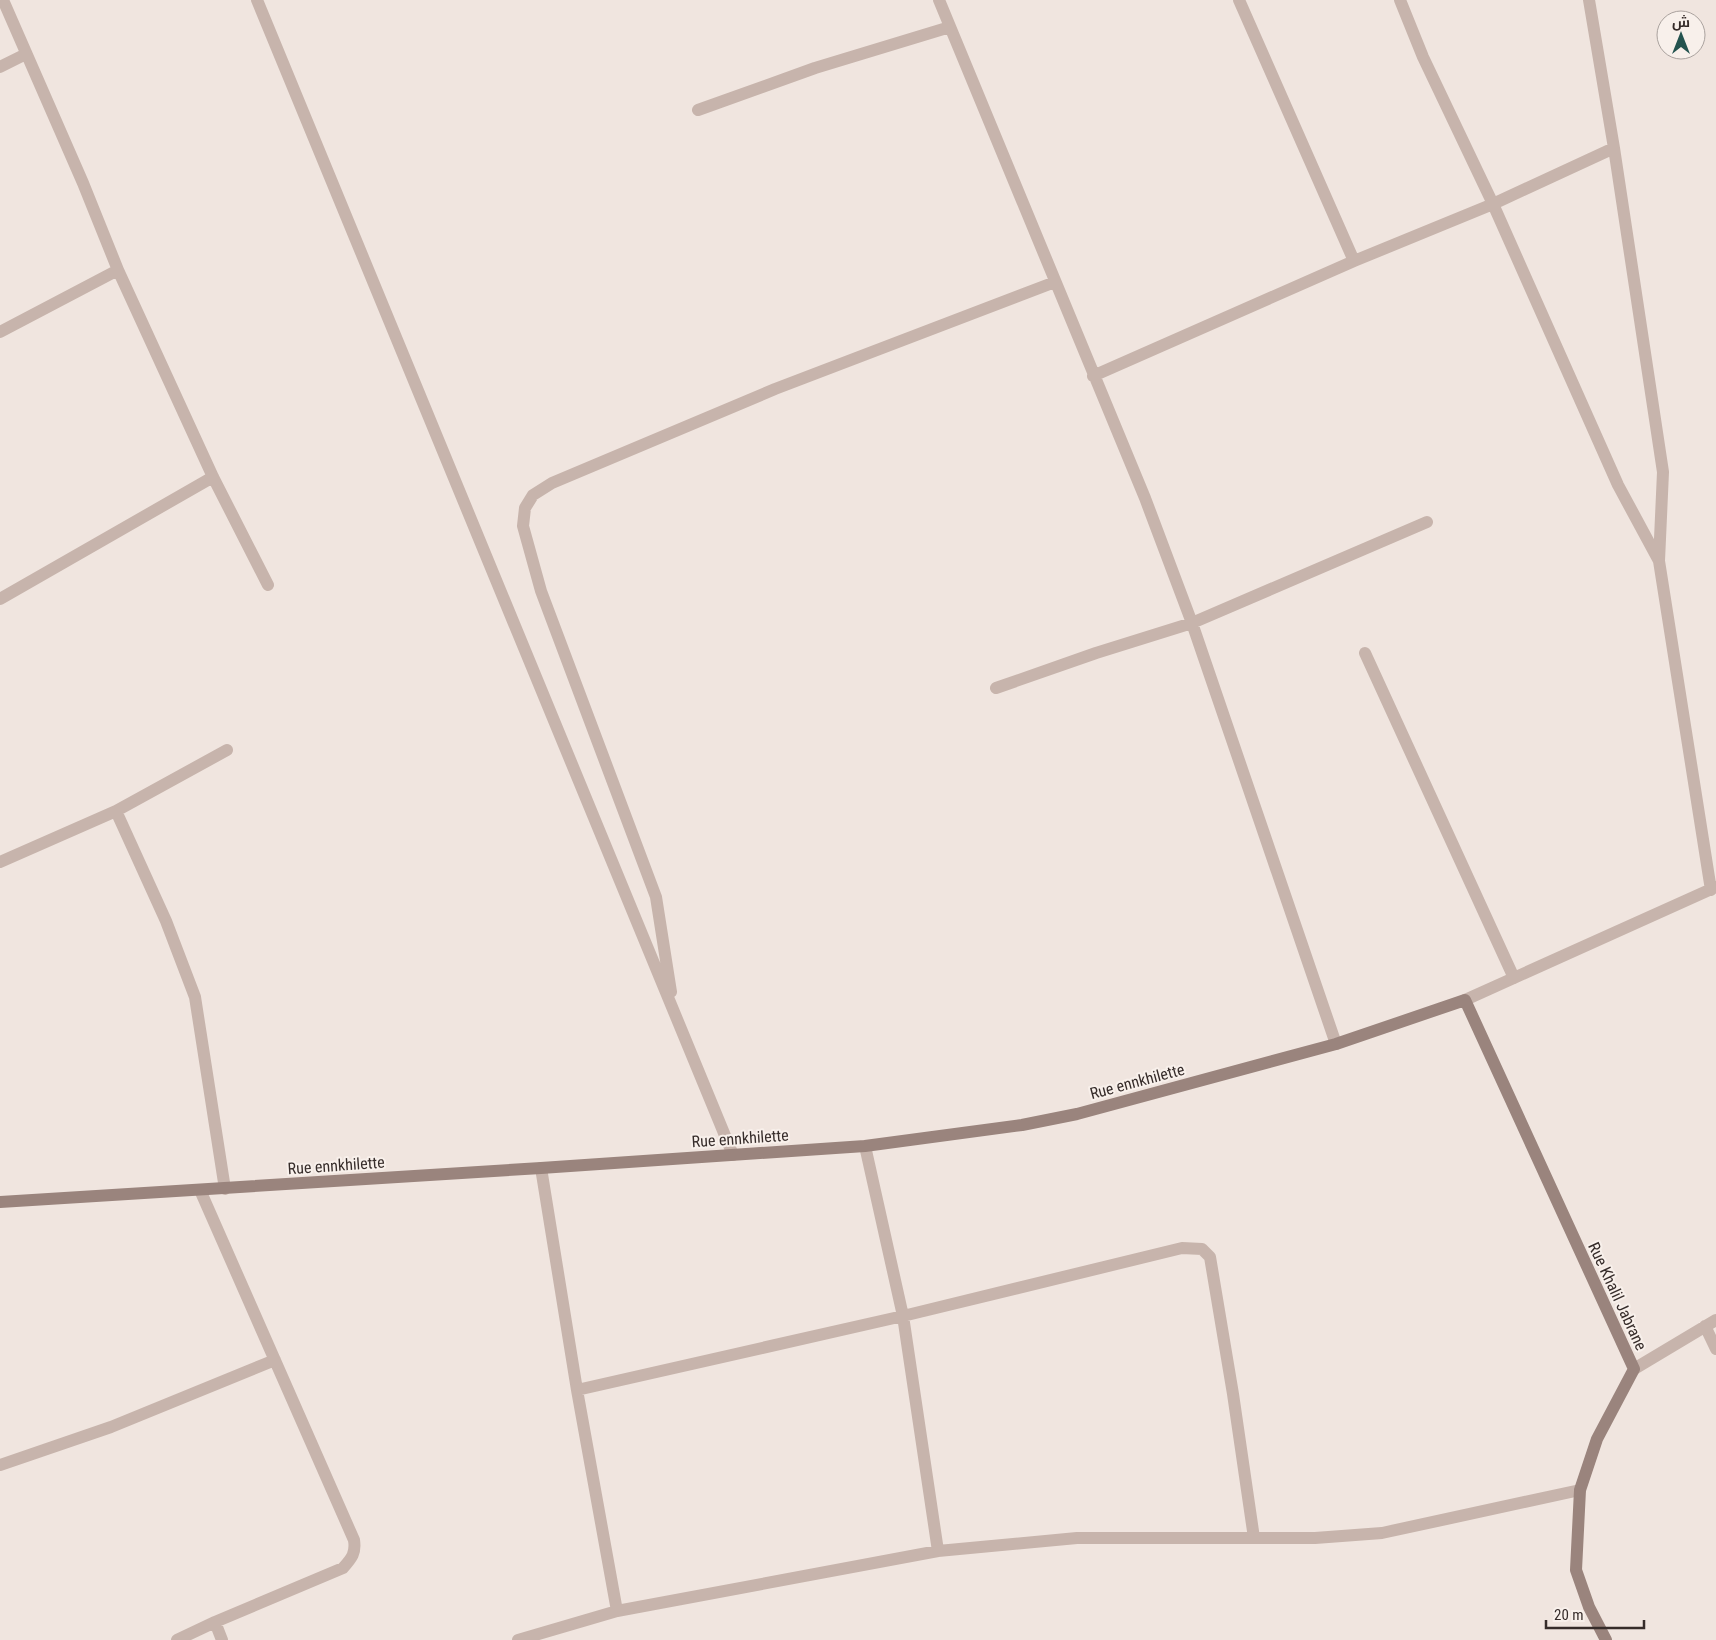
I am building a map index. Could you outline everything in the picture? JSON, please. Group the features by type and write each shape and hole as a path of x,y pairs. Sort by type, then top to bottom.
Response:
{"street":[{"path":"3,0 118,270 213,477 268,585"},
{"path":"257,0 733,1155"},
{"path":"939,0 1145,498 1192,622 1336,1044"},
{"path":"1239,0 1354,261"},
{"path":"1400,0 1423,57 1493,204 1618,485 1659,561"},
{"path":"1465,1000 1714,888 1659,561 1663,472 1614,148 1589,0"},
{"path":"698,110 815,68 950,27"},
{"path":"0,67 26,54"},
{"path":"1093,376 1354,261 1493,204 1614,148"},
{"path":"0,332 118,270"},
{"path":"674,1012 656,897 541,591 523,526 525,508 532,494 552,483 775,389 1055,282"},
{"path":"0,599 213,477"},
{"path":"996,688 1192,622 1427,522"},
{"path":"1365,653 1514,978"},
{"path":"0,862 116,811 227,750"},
{"path":"116,811 166,921 195,997 226,1189"},
{"name":"Rue ennkhilette","path":"0,1202 226,1189 866,1146 1022,1125 1078,1114 1336,1044 1465,1000"},
{"name":"Rue Khalil Jabrane","path":"1465,1000 1634,1369 1597,1439 1580,1490 1576,1570 1589,1607 1606,1640"},
{"path":"866,1146 904,1316 938,1551"},
{"path":"541,1168 577,1390 617,1611"},
{"path":"176,1640 343,1568 352,1557 355,1548 354,1540 200,1190"},
{"path":"577,1390 904,1316 1182,1248 1202,1249 1210,1257 1233,1394 1254,1538"},
{"path":"1634,1369 1711,1323 1716,1349"},
{"path":"0,1465 111,1427 275,1360"},
{"path":"518,1640 617,1611 938,1551 1078,1538 1315,1538 1382,1533 1580,1490"},
{"path":"215,1622 222,1640"}]}
